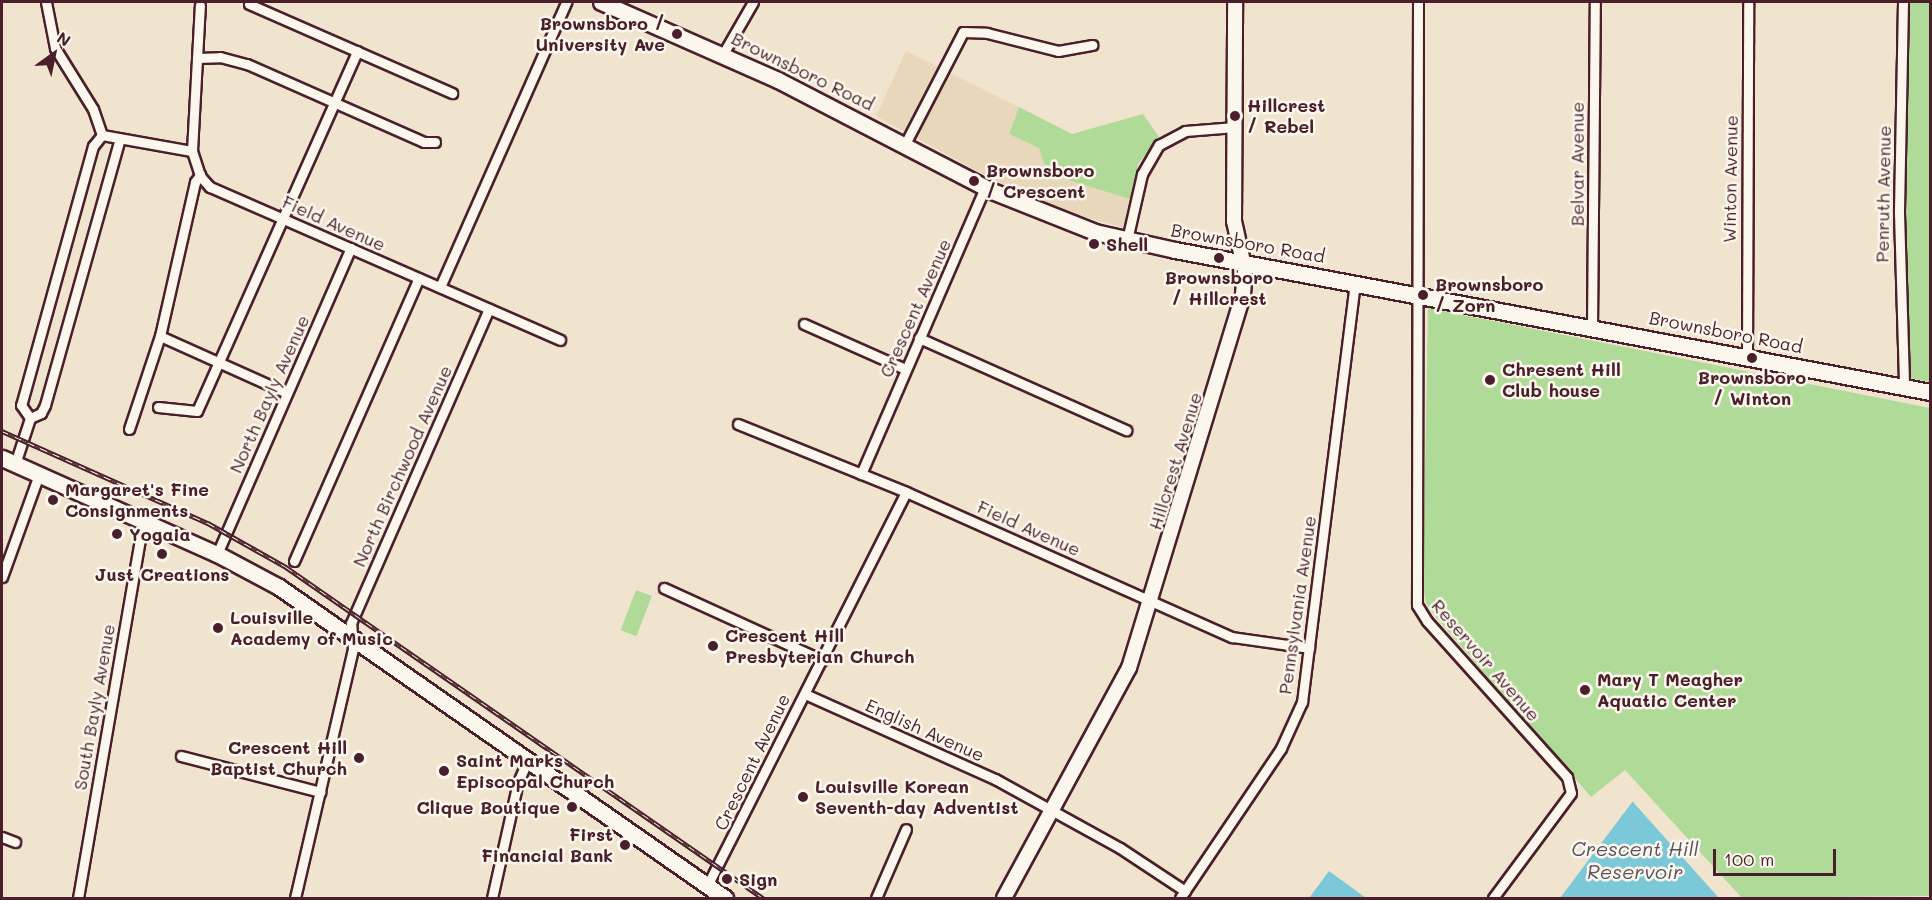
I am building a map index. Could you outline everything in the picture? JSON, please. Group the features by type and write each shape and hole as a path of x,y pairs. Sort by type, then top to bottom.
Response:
{"main road":[{"name":"Brownsboro Road","path":"601,2 723,54 905,144 985,188 1075,225 1127,240 1930,392"},
{"name":"Hillcrest Avenue","path":"1004,898 1129,668 1243,294 1242,262 1234,221 1235,2"},
{"path":"8,461 217,554 279,587 725,898"}],"street":[{"path":"46,2 55,48 93,109 105,136"},
{"path":"440,287 566,2"},
{"path":"723,54 753,2"},
{"name":"Reservoir Avenue","path":"1418,2 1417,606 1570,785 1571,793 1493,898"},
{"name":"Belvar Avenue","path":"1592,327 1595,2"},
{"name":"Winton Avenue","path":"1747,357 1748,2"},
{"name":"Penruth Avenue","path":"1903,2 1899,224 1904,386"},
{"path":"249,4 452,93"},
{"path":"129,429 160,336 172,271 200,175 192,151 200,5"},
{"path":"905,144 963,32 987,33 1058,51 1092,45"},
{"path":"158,407 197,411 216,362 284,219 357,51"},
{"path":"198,58 241,62 424,142 435,142"},
{"path":"1127,240 1142,174 1159,145 1185,131 1235,127"},
{"path":"30,418 21,405 93,146 105,136 192,151"},
{"path":"8,461 30,418 41,413 45,405 120,138"},
{"name":"Field Avenue","path":"200,175 210,187 560,340"},
{"name":"Crescent Avenue","path":"861,474 985,188"},
{"name":"North Bayly Avenue","path":"217,554 351,248"},
{"path":"294,561 419,278"},
{"name":"Pennsylvania Avenue","path":"1182,895 1288,737 1302,702 1355,282"},
{"name":"North Birchwood Avenue","path":"295,898 354,649 351,623 489,309"},
{"path":"804,324 905,369"},
{"path":"160,336 288,393"},
{"path":"919,338 1126,430"},
{"name":"Field Avenue","path":"738,424 906,492 1232,637 1309,648"},
{"path":"2,578 39,474"},
{"name":"Crescent Avenue","path":"707,886 906,492"},
{"name":"South Bayly Avenue","path":"78,898 143,520"},
{"path":"664,588 822,660"},
{"name":"English Avenue","path":"805,694 973,768 1120,848 1182,895"},
{"path":"181,756 320,792"},
{"path":"492,898 518,782 528,760"},
{"path":"876,898 906,828"},
{"path":"2,837 15,842"}],"shaded area":[{"path":"906,51 1019,107 1009,134 1039,148 1044,164 1068,180 1133,200 1126,228 1064,211 992,179 876,116"}],"green space":[{"path":"1910,2 1930,2 1930,382 1910,378 1906,373 1903,263"},
{"path":"1019,107 1072,134 1143,114 1159,137 1138,164 1133,200 1068,180 1044,164 1039,148 1009,134"},
{"path":"1428,308 1930,408 1930,896 1742,898 1625,770 1591,797 1434,615 1426,603 1423,588"},
{"path":"636,590 652,596 636,636 621,630"}],"water":[{"name":"Crescent Hill Reservoir","path":"1633,802 1719,898 1560,898"},
{"path":"1329,871 1366,898 1309,898"}],"railway":[{"path":"2,431 208,523 286,567 763,898"}],"place":[{"name":"Brownsboro / University Ave","path":"677,34"},
{"name":"Hillcrest / Rebel","path":"1235,116"},
{"name":"Brownsboro / Crescent","path":"974,181"},
{"name":"Shell","path":"1094,244"},
{"name":"Brownsboro / Hillcrest","path":"1219,258"},
{"name":"Brownsboro / Zorn","path":"1423,295"},
{"name":"Brownsboro / Winton","path":"1752,358"},
{"name":"Chresent Hill Club house","path":"1490,380"},
{"name":"Margaret's Fine Consignments","path":"53,500"},
{"name":"Yogaia","path":"117,534"},
{"name":"Just Creations","path":"162,554"},
{"name":"Louisville Academy of Music","path":"218,628"},
{"name":"Crescent Hill Presbyterian Church","path":"713,646"},
{"name":"Mary T Meagher Aquatic Center","path":"1585,690"},
{"name":"Crescent Hill Baptist Church","path":"359,758"},
{"name":"Saint Marks Episcopal Church","path":"444,771"},
{"name":"Louisville Korean Seventh-day Adventist","path":"803,797"},
{"name":"Clique Boutique","path":"572,807"},
{"name":"First Financial Bank","path":"625,845"},
{"name":"Sign","path":"727,879"}]}
